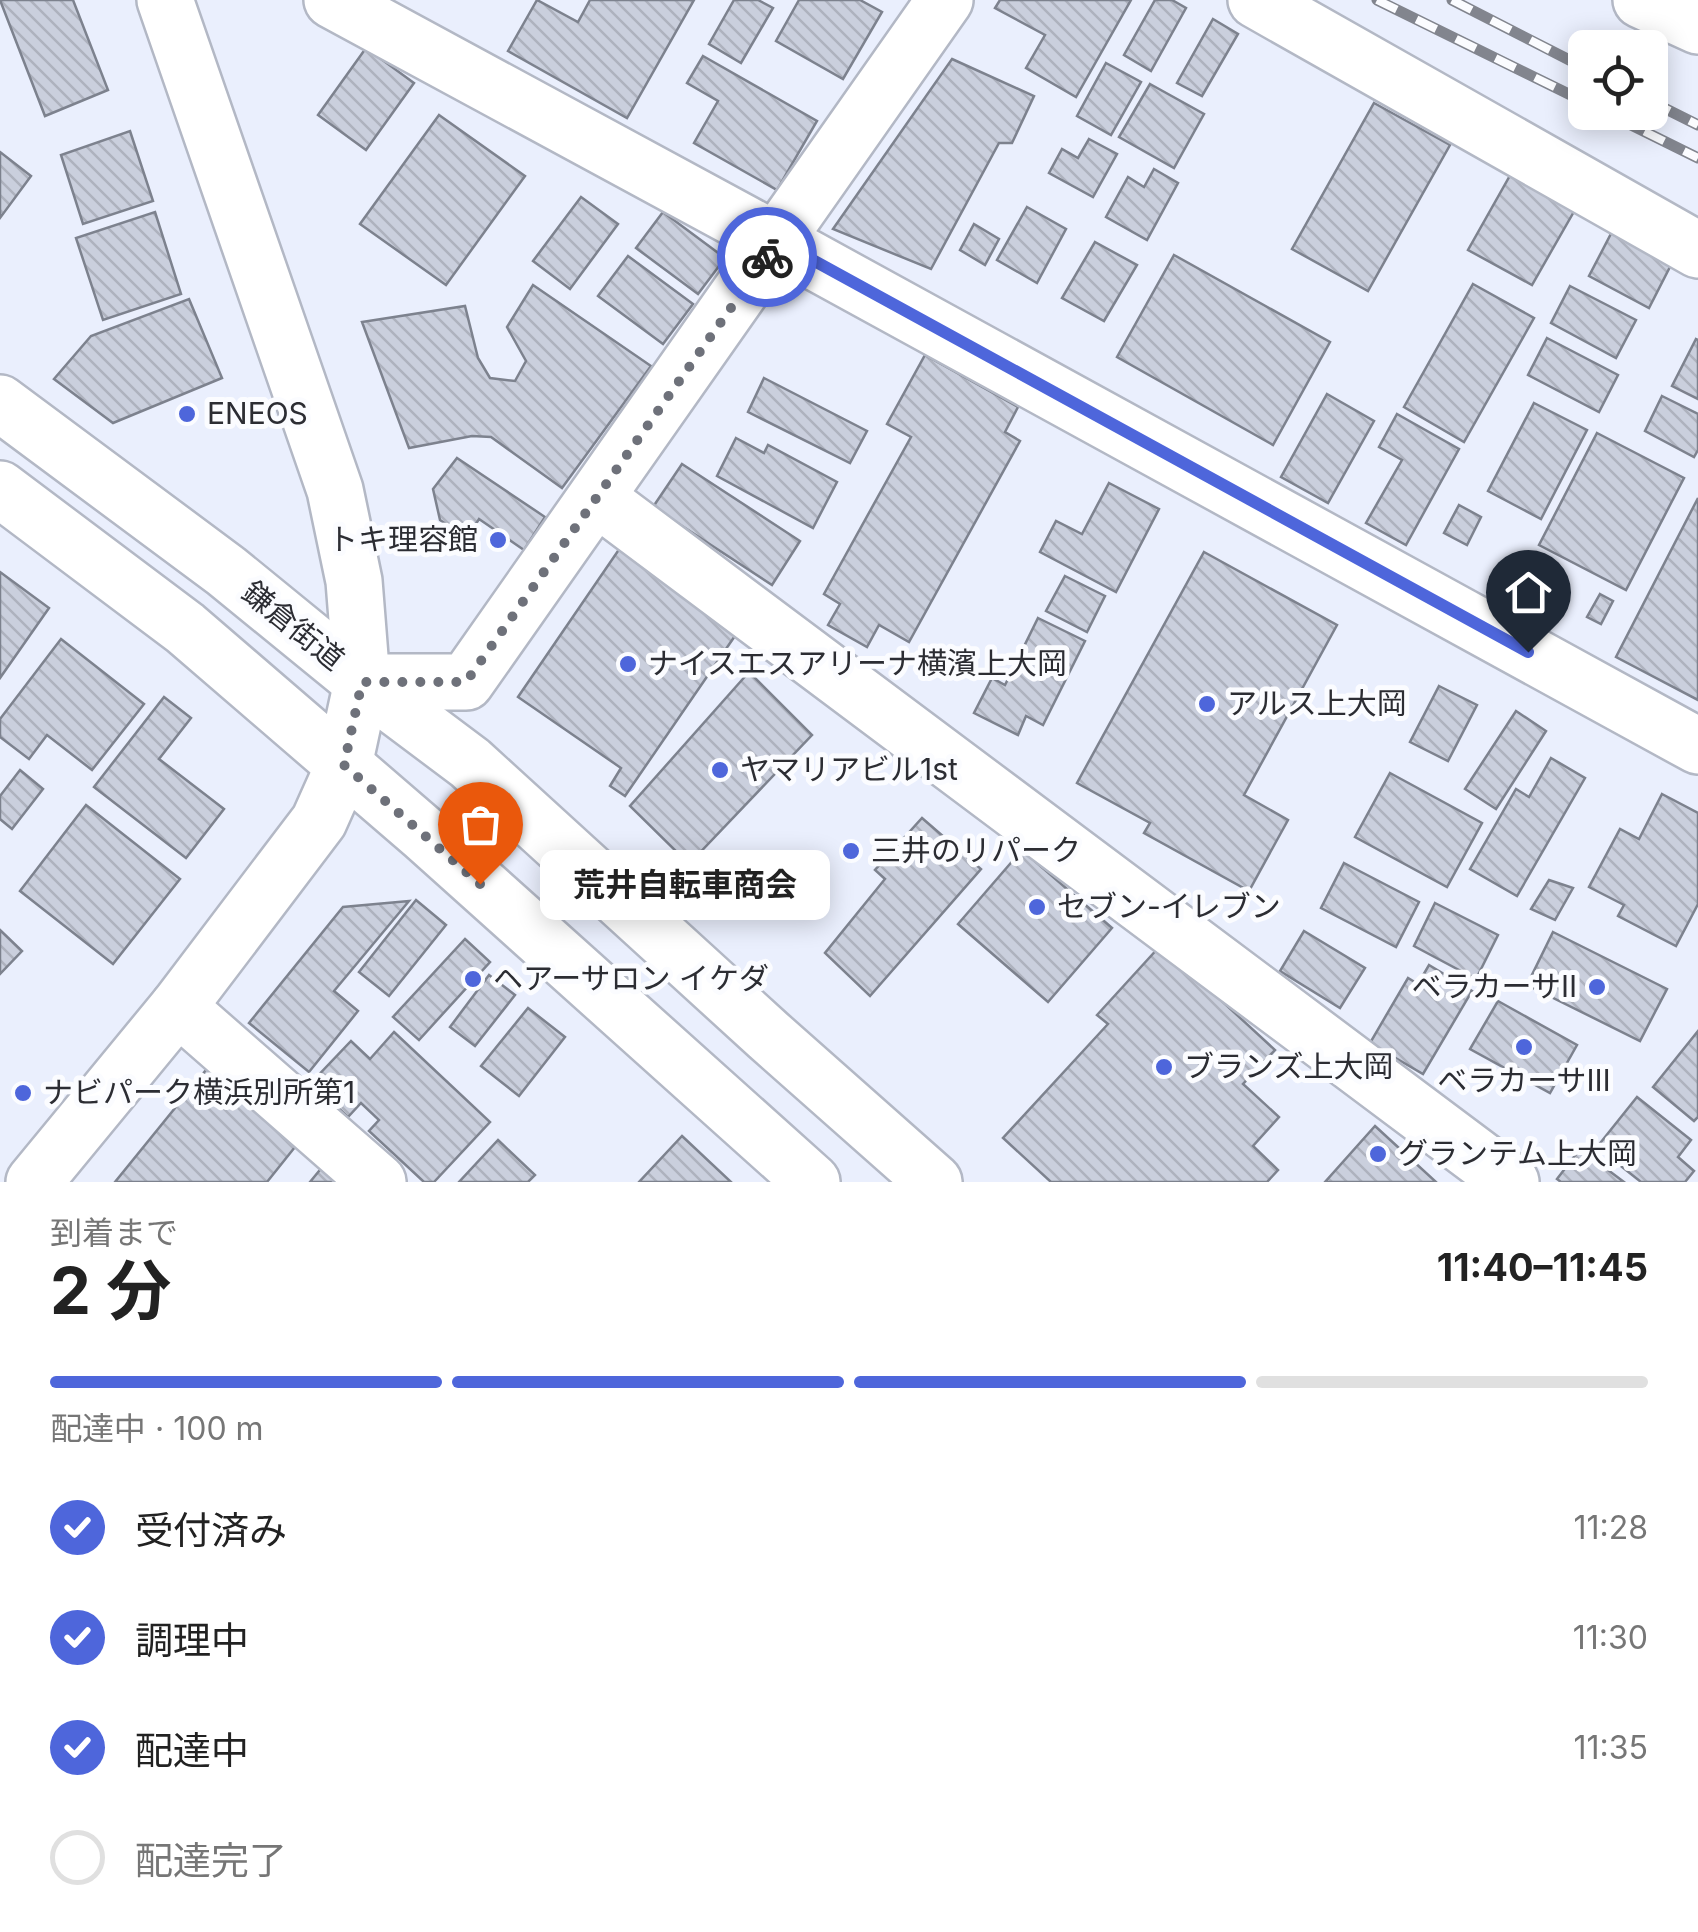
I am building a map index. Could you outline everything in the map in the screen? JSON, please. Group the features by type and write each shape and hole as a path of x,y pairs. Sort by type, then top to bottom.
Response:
{"street":[{"path":"34,1182 178,1007 319,821 344,765 362,682 354,582 335,490 165,0"},
{"path":"332,0 1698,746"},
{"path":"362,682 466,682 945,0"},
{"path":"1256,0 1698,250"},
{"path":"1641,0 1698,26"},
{"name":"鎌倉街道","path":"0,403 226,571 362,682 470,763 934,1182"},
{"path":"0,489 185,628 424,834 812,1182"},
{"path":"598,498 1511,1182"},
{"path":"178,1007 378,1182"}],"building":[{"path":"0,0 73,0 108,90 45,116"},
{"path":"537,0 578,22 590,0 694,0 627,118 508,51"},
{"path":"734,0 758,0 773,8 741,63 709,44"},
{"path":"799,0 860,0 882,12 843,79 776,41"},
{"path":"1000,0 1131,0 1076,97 1026,68 1045,35 995,8"},
{"path":"1155,0 1172,0 1186,8 1151,71 1124,55"},
{"path":"1213,19 1238,34 1202,96 1177,83"},
{"path":"366,48 414,83 366,150 318,115"},
{"path":"703,56 817,121 777,190 694,143 718,101 687,83"},
{"path":"952,59 1034,96 1012,143 999,143 931,269 833,229"},
{"path":"1106,63 1141,82 1111,135 1077,116"},
{"path":"1150,84 1204,114 1174,168 1119,137"},
{"path":"1374,103 1450,145 1368,291 1292,249"},
{"path":"439,115 525,176 446,285 360,224"},
{"path":"130,131 153,201 83,224 61,155"},
{"path":"1089,139 1117,154 1093,197 1049,173 1062,149 1078,158"},
{"path":"0,152 31,176 0,218"},
{"path":"1154,169 1178,183 1147,240 1106,217 1128,177 1144,187"},
{"path":"1512,172 1576,208 1532,285 1468,250"},
{"path":"581,197 618,224 570,289 533,261"},
{"path":"1027,207 1066,229 1037,283 997,260"},
{"path":"155,212 181,294 103,320 76,238"},
{"path":"663,212 725,258 698,294 636,248"},
{"path":"974,224 999,239 985,265 960,250"},
{"path":"1615,226 1675,257 1649,308 1589,276"},
{"path":"1095,242 1137,265 1104,321 1062,298"},
{"path":"1174,255 1330,342 1273,445 1117,357"},
{"path":"628,256 693,304 663,344 598,296"},
{"path":"1473,284 1534,318 1464,442 1404,407"},
{"path":"533,285 651,366 562,488 491,437 472,436 409,448 362,322 465,306 478,358 490,378 515,381 526,361 507,327"},
{"path":"1570,286 1636,320 1616,358 1551,323"},
{"path":"189,299 222,378 113,423 54,379 91,336"},
{"path":"1547,338 1618,375 1599,412 1528,375"},
{"path":"1698,340 1698,399 1672,386"},
{"path":"925,355 1018,407 1005,432 1020,441 909,642 879,625 867,647 828,625 840,604 824,594 911,437 887,424"},
{"path":"764,378 867,431 850,463 748,412"},
{"path":"1327,394 1374,421 1328,503 1281,477"},
{"path":"1662,396 1698,414 1698,450 1694,457 1645,431"},
{"path":"1534,403 1587,430 1541,519 1488,491"},
{"path":"1397,414 1459,449 1406,545 1366,523 1402,460 1379,447"},
{"path":"1597,433 1684,478 1626,590 1539,545"},
{"path":"736,438 764,453 768,445 837,482 813,528 717,476"},
{"path":"457,458 545,517 524,550 479,519 467,538 440,520 433,489"},
{"path":"682,464 800,541 772,585 653,507"},
{"path":"1109,483 1159,509 1116,592 1040,552 1056,521 1082,534"},
{"path":"1698,498 1698,700 1616,657"},
{"path":"1459,505 1481,517 1467,545 1444,533"},
{"name":"ナイスエスアリーナ横濱上大岡","path":"620,548 739,630 625,796 610,786 621,768 518,697"},
{"name":"アルス上大岡","path":"1204,552 1337,625 1244,795 1288,820 1249,891 1144,833 1150,823 1077,783"},
{"path":"0,572 49,608 0,678"},
{"path":"1065,576 1105,596 1087,632 1046,611"},
{"path":"1600,594 1613,601 1601,624 1587,617"},
{"path":"1038,618 1085,641 1043,725 1026,716 1018,735 974,713 992,678 1005,685"},
{"path":"61,639 144,704 92,770 47,735 29,759 0,737 0,719"},
{"name":"ヤマリアビル1st","path":"749,672 812,735 689,864 630,806"},
{"path":"1439,686 1477,705 1448,761 1410,742"},
{"path":"164,697 191,718 159,759 224,809 186,858 94,787"},
{"path":"1516,711 1546,731 1496,809 1465,789"},
{"path":"1551,758 1585,778 1517,896 1470,869 1516,789 1529,797"},
{"path":"20,770 43,789 12,829 0,819 0,796"},
{"path":"1390,773 1482,823 1447,887 1355,837"},
{"path":"1662,794 1698,813 1698,904 1676,946 1618,916 1624,905 1589,887 1620,829 1639,839"},
{"path":"86,805 180,879 113,964 20,891"},
{"path":"922,818 981,869 870,996 825,953 885,879 875,870"},
{"path":"1022,850 1112,928 1048,1002 958,924"},
{"path":"1344,863 1419,902 1396,947 1321,908"},
{"path":"1549,880 1573,888 1555,920 1531,909"},
{"path":"416,900 446,925 389,996 359,972"},
{"path":"409,901 334,991 358,1011 309,1072 249,1023 343,907"},
{"path":"1435,903 1498,935 1476,979 1414,946"},
{"path":"0,930 22,951 0,974"},
{"path":"1304,931 1365,968 1340,1008 1280,971"},
{"name":"ベラカーサⅡ","path":"1553,932 1667,989 1640,1041 1527,985"},
{"path":"465,939 490,962 419,1040 393,1017"},
{"name":"ブランズ上大岡","path":"1161,945 1275,1050 1243,1084 1279,1117 1253,1146 1278,1170 1267,1182 1051,1182 1003,1138 1108,1024 1097,1015"},
{"path":"1429,965 1472,991 1423,1074 1370,1043 1408,978 1418,984"},
{"path":"489,975 515,995 475,1046 450,1027"},
{"name":"ベラカーサⅢ","path":"1498,1001 1577,1045 1550,1093 1470,1049"},
{"path":"528,1008 565,1037 519,1096 481,1066"},
{"path":"1698,1031 1698,1117 1694,1121 1653,1087"},
{"path":"394,1032 490,1122 434,1182 424,1182 369,1131 379,1120 361,1103 348,1117 311,1083 351,1041 370,1059"},
{"path":"210,1065 303,1137 267,1182 115,1182"},
{"path":"1637,1097 1691,1140 1678,1157 1694,1171 1685,1182 1641,1182 1597,1147"},
{"name":"グランテム上大岡","path":"1375,1126 1436,1182 1325,1182"},
{"path":"682,1136 731,1182 639,1182"},
{"path":"498,1140 535,1175 528,1182 459,1182"},
{"path":"1580,1149 1624,1182 1557,1179"},
{"path":"333,1154 366,1182 310,1182"}],"railway":[{"path":"1377,0 1568,94"},
{"path":"1452,0 1568,59"},
{"path":"1668,110 1698,125"},
{"path":"1641,130 1698,158"}],"way so far":[{"path":"480,884 344,765 362,682 466,682 767,257"}],"place":[{"name":"ENEOS","path":"187,414"},
{"name":"トキ理容館","path":"498,540"},
{"name":"ナイスエスアリーナ横濱上大岡","path":"628,664"},
{"name":"アルス上大岡","path":"1207,704"},
{"name":"ヤマリアビル1st","path":"720,770"},
{"name":"三井のリパーク","path":"851,851"},
{"name":"荒井自転車商会","path":"480,884"},
{"name":"セブン-イレブン","path":"1037,907"},
{"name":"ヘアーサロン イケダ","path":"473,979"},
{"name":"ベラカーサⅡ","path":"1597,987"},
{"name":"ベラカーサⅢ","path":"1524,1047"},
{"name":"ブランズ上大岡","path":"1164,1067"},
{"name":"ナビパーク横浜別所第1","path":"23,1093"},
{"name":"グランテム上大岡","path":"1378,1154"}],"route":[{"path":"767,257 778,241 1528,652"}]}
